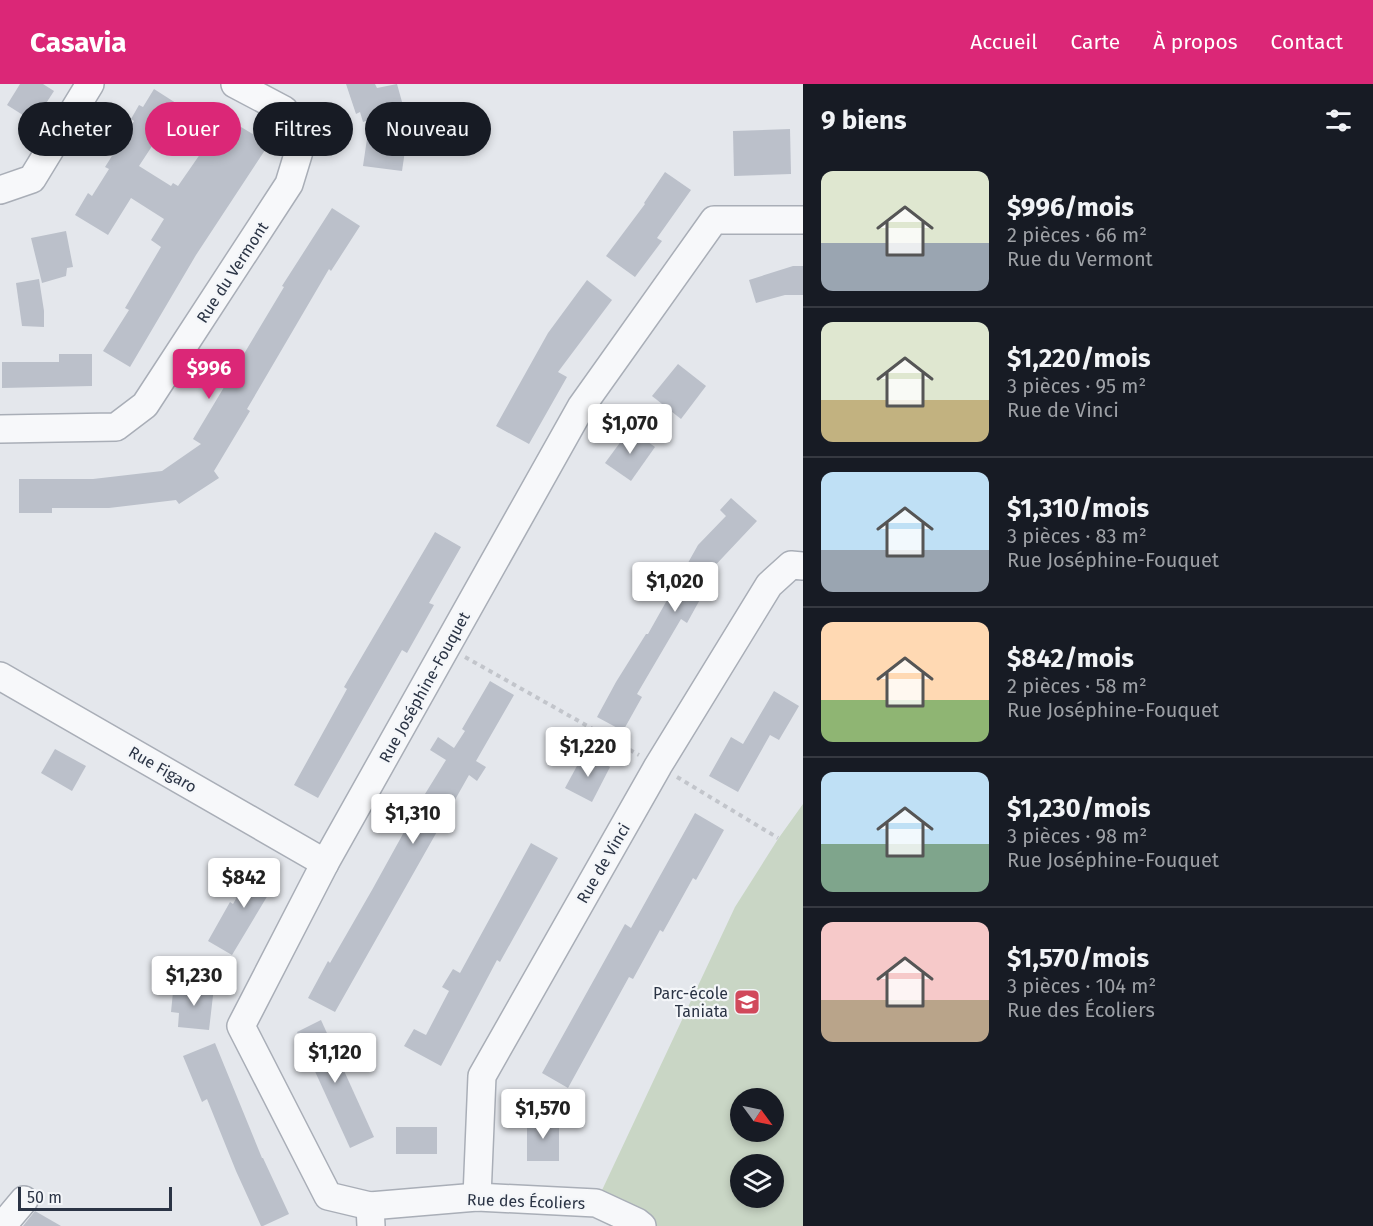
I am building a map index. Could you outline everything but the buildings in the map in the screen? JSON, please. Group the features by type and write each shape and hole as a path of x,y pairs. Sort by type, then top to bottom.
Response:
{"street":[{"path":"0,190 32,179 90,84"},
{"name":"Rue du Vermont","path":"0,429 116,427 145,405 289,184 300,148 284,110 235,84"},
{"name":"Rue Joséphine-Fouquet","path":"370,1216 328,1196 241,1026 326,863 581,407 714,220 803,220"},
{"name":"Rue de Vinci","path":"477,1197 482,1076 658,766 769,585 791,566 803,566"},
{"name":"Rue Figaro","path":"0,676 326,863"},
{"name":"Rue des Écoliers","path":"370,1216 477,1197 596,1203 642,1226"},
{"path":"2,1226 24,1200"}],"path":[{"path":"446,647 658,766 778,838"}],"green space":[{"name":"Parc-école Taniata","path":"803,804 803,1226 642,1226 596,1203 735,907"}],"place":[{"name":"Parc-école Taniata","path":"747,1002"}]}
